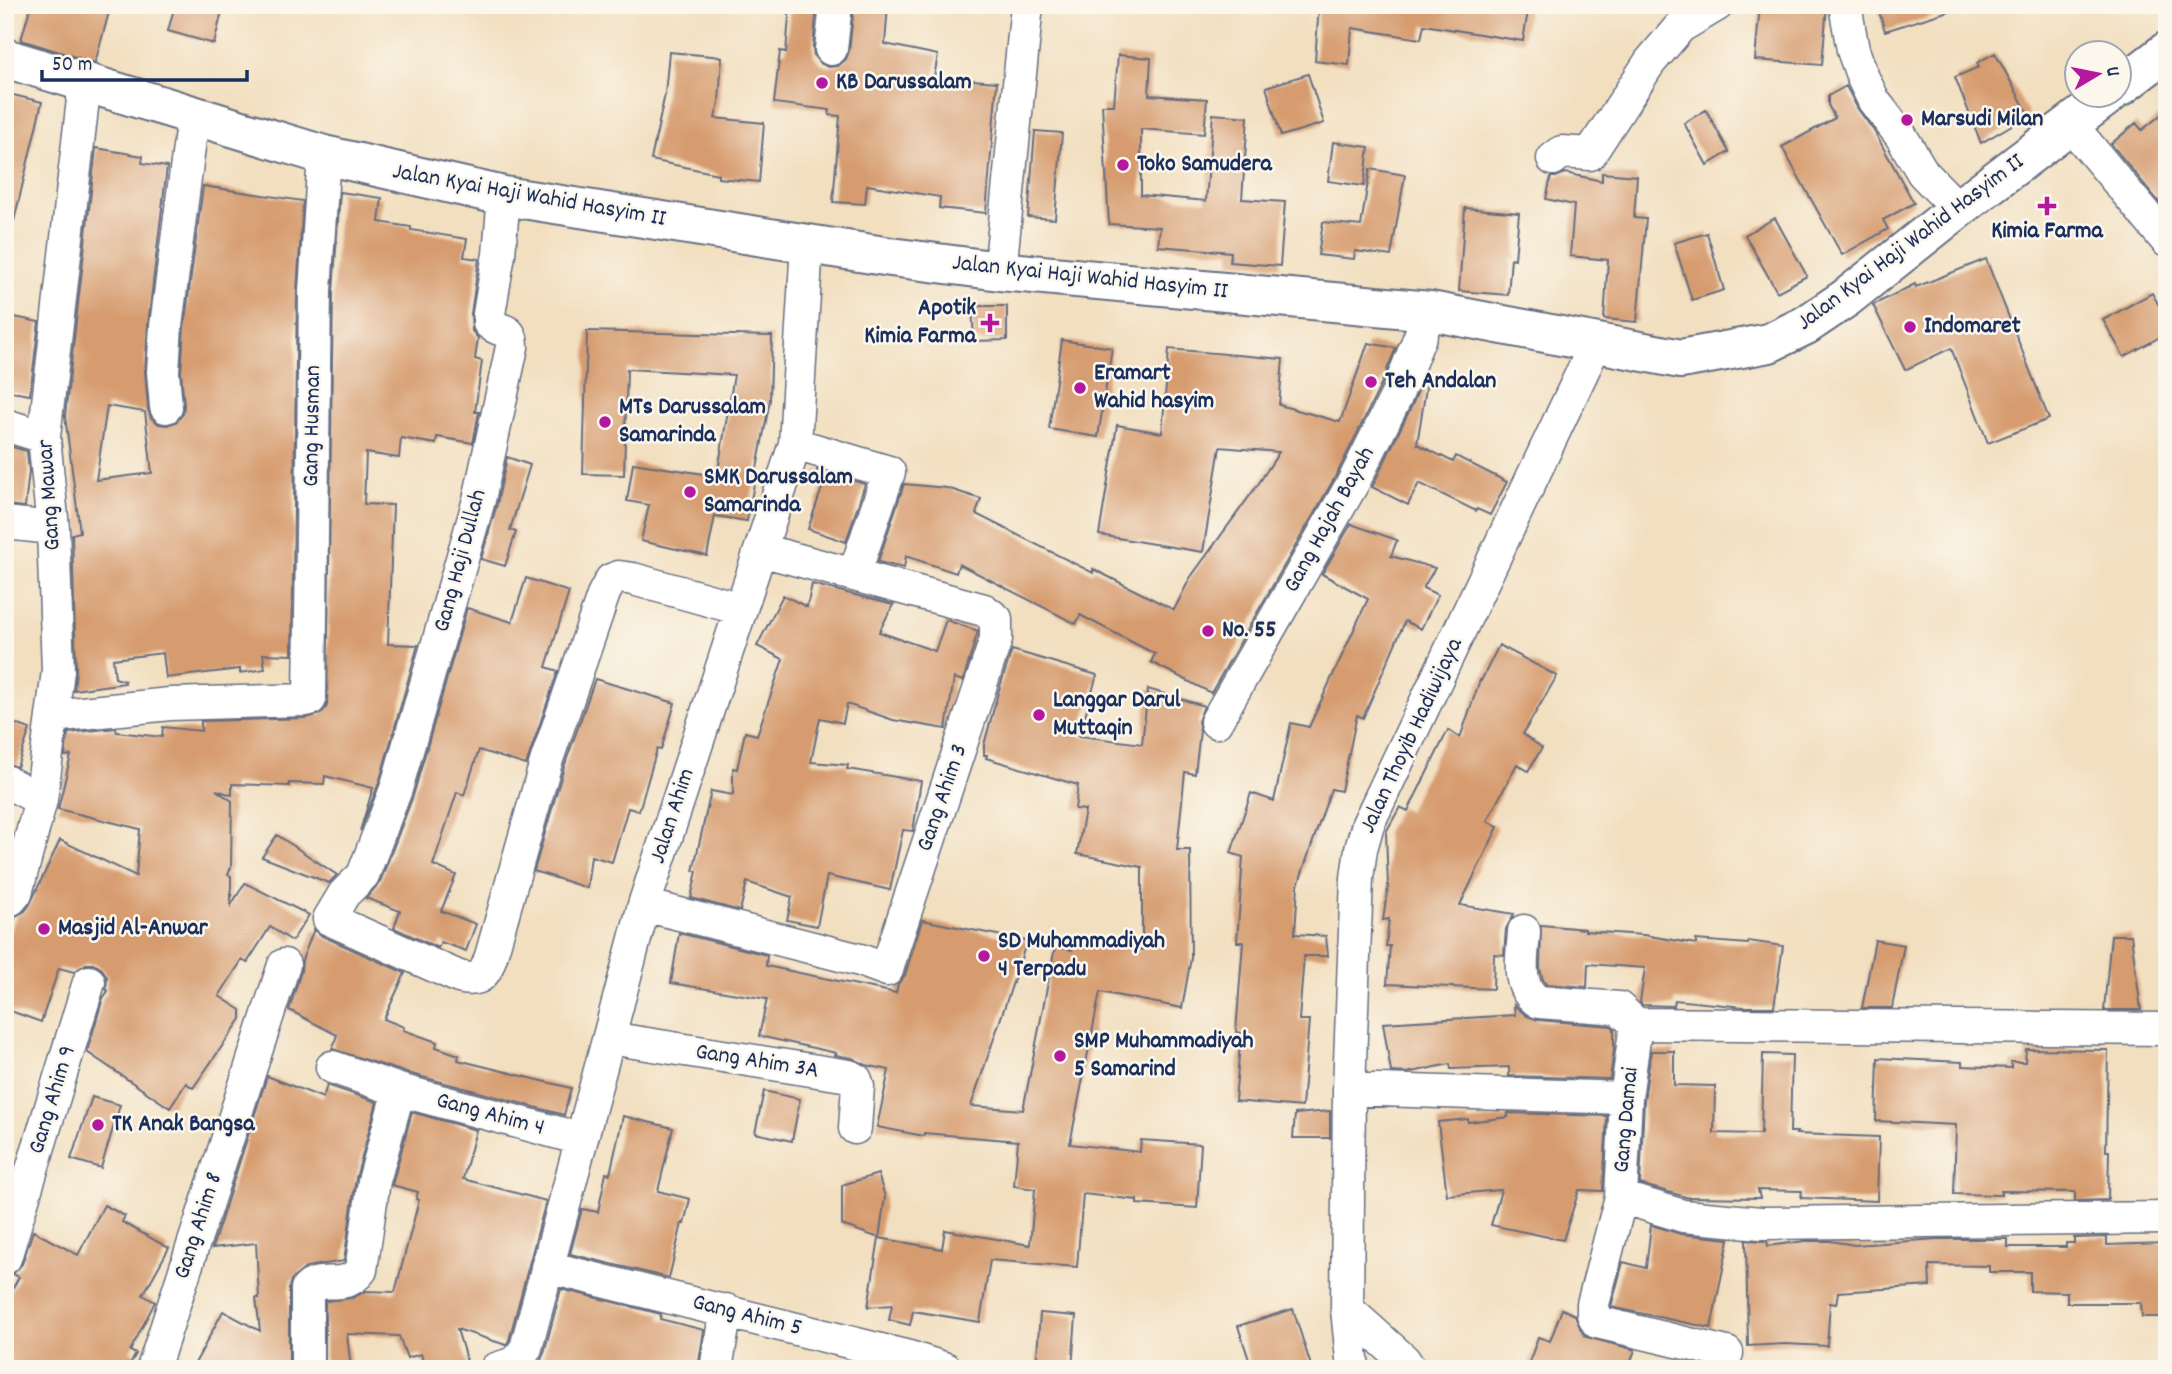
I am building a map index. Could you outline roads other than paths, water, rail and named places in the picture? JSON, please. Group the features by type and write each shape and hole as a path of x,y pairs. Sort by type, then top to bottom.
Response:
{"street":[{"path":"831,49 836,5"},
{"path":"1000,271 1027,5"},
{"path":"1553,159 1562,152 1590,155 1650,62 1680,27 1717,5"},
{"path":"1846,5 1853,50 1874,101 1901,136 1923,173 1958,209"},
{"path":"2134,76 2167,51"},
{"name":"Jalan Kyai Haji Wahid Hasyim II","path":"5,58 324,155 504,196 807,244 1000,271 1430,311 1681,359 1769,343 1806,325 1846,298 2092,108"},
{"name":"Gang Mawar","path":"5,899 11,899 16,893 41,800 58,671 53,528 44,437 85,82"},
{"path":"166,407 163,372 166,326 193,116"},
{"path":"2071,125 2167,241"},
{"name":"Gang Husman","path":"52,716 170,704 306,701 310,697 315,291 324,155"},
{"name":"Gang Haji Dullah","path":"504,196 489,323 511,335 512,347 479,500 396,789 363,875 344,894 329,919 459,976 469,979 481,976 486,972 491,956 546,762 604,593 611,580 619,577 633,579 741,609"},
{"name":"Jalan Ahim","path":"510,1366 526,1348 644,905 795,444 807,244"},
{"name":"Gang Hajah Bayah","path":"1216,722 1354,481 1396,397 1430,311"},
{"name":"Jalan Thoyib Hadiwijaya","path":"1353,1369 1347,1309 1349,1089 1357,878 1361,849 1368,824 1596,343"},
{"path":"5,425 44,437"},
{"path":"795,444 890,472 854,575"},
{"path":"5,523 53,528"},
{"name":"Gang Ahim 3","path":"644,905 860,960 887,970 996,639 996,619 984,610 761,550"},
{"path":"5,781 41,800"},
{"path":"1524,931 1522,978 1531,997 1539,1002 1619,1008 1636,1024 2167,1029"},
{"name":"Gang Ahim 8","path":"153,1369 284,965"},
{"name":"Gang Ahim 9","path":"5,1258 89,982"},
{"name":"Gang Damai","path":"1636,1024 1626,1098 1621,1197 1683,1216 1761,1223 2167,1218"},
{"name":"Gang Ahim 3A","path":"609,1038 849,1076 856,1080 858,1086 855,1128"},
{"name":"Gang Ahim 4","path":"332,1067 399,1090 582,1139"},
{"path":"1349,1089 1626,1098"},
{"path":"307,1369 307,1289 313,1284 348,1281 356,1277 361,1270 374,1181 399,1090"},
{"path":"1621,1197 1593,1304 1593,1314 1597,1322 1727,1353"},
{"name":"Gang Ahim 5","path":"547,1267 726,1311 908,1363 946,1369"},
{"path":"1347,1309 1404,1360 1410,1369"},
{"path":"716,1369 726,1311"}],"place":[{"name":"KB Darussalam","path":"822,83"},
{"name":"Marsudi Milan","path":"1907,120"},
{"name":"Toko Samudera","path":"1123,165"},
{"name":"Kimia Farma","path":"2047,206"},
{"name":"Apotik Kimia Farma","path":"990,323"},
{"name":"Indomaret","path":"1910,327"},
{"name":"Teh Andalan","path":"1371,382"},
{"name":"Eramart Wahid hasyim","path":"1080,388"},
{"name":"MTs Darussalam Samarinda","path":"605,422"},
{"name":"SMK Darussalam Samarinda","path":"690,492"},
{"name":"No. 55","path":"1208,631"},
{"name":"Langgar Darul Muttaqin","path":"1039,715"},
{"name":"Masjid Al-Anwar","path":"44,929"},
{"name":"SD Muhammadiyah 4 Terpadu","path":"984,956"},
{"name":"SMP Muhammadiyah 5 Samarind","path":"1060,1056"},
{"name":"TK Anak Bangsa","path":"98,1125"}]}
